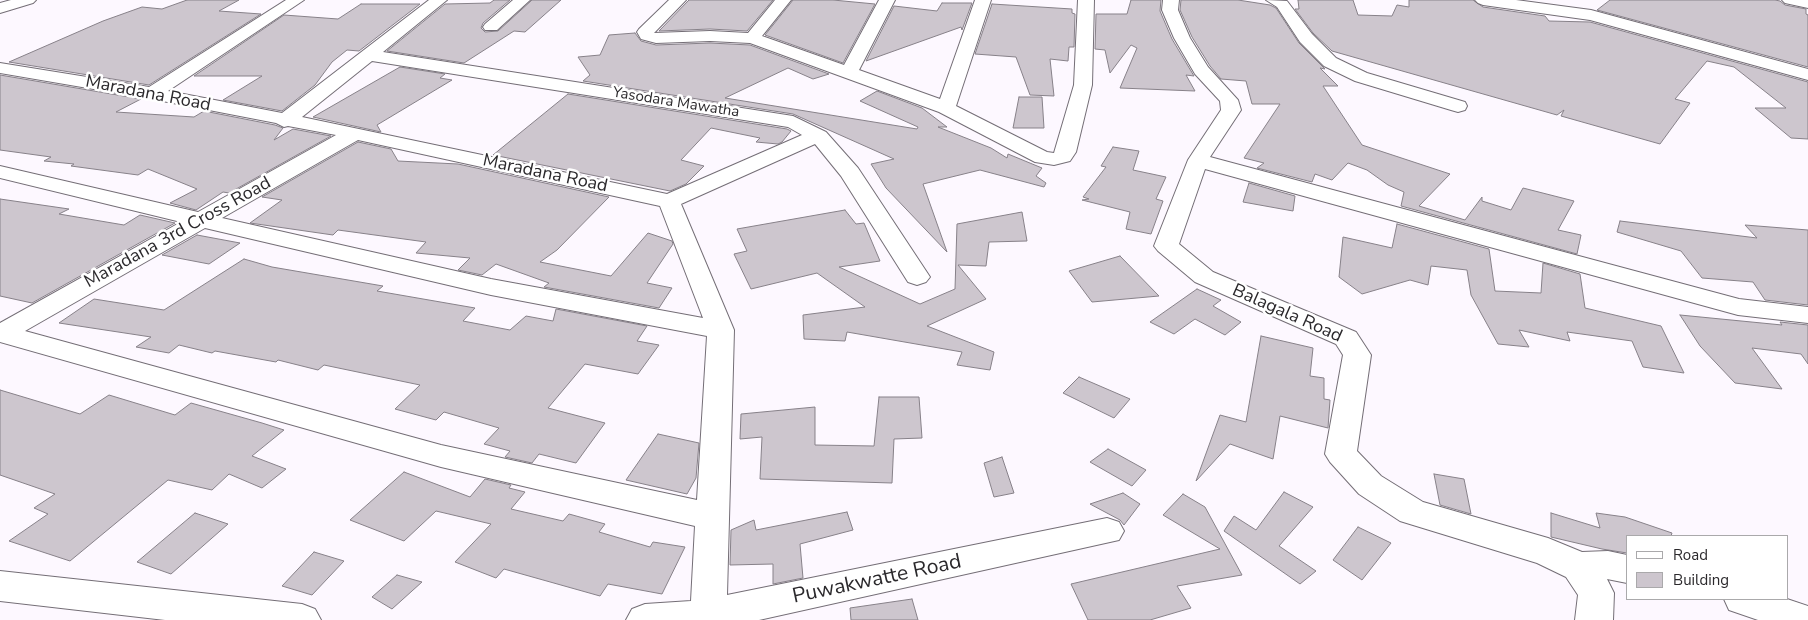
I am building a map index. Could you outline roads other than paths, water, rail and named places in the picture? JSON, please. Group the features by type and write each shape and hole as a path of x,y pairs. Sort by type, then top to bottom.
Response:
{"street":[{"path":"0,8 28,0"},
{"path":"152,94 296,0"},
{"path":"284,120 439,0"},
{"path":"491,27 522,0"},
{"path":"678,0 645,32 647,36 656,38 710,36 752,38 946,108 1042,158 1054,159 1063,158 1066,152 1083,85 1086,0"},
{"path":"752,38 783,0"},
{"path":"849,72 887,0"},
{"path":"946,108 983,0"},
{"name":"Balagala Road","path":"1171,0 1170,10 1182,38 1201,70 1229,100 1231,110 1198,160 1166,246 1204,277 1346,338 1357,356 1341,454 1370,485 1412,512 1548,552 1578,567 1596,593 1594,620"},
{"path":"1274,0 1282,4 1306,38 1330,62 1361,77 1458,106"},
{"path":"1482,0 1591,15 1808,75"},
{"path":"1790,0 1808,3"},
{"name":"Yasodara Mawatha","path":"369,55 793,122 818,136 850,173 917,277"},
{"name":"Maradana Road","path":"0,68 152,94 355,133 669,201"},
{"name":"Maradana 3rd Cross Road","path":"0,333 355,133"},
{"path":"709,617 721,330 669,201 800,142 818,136"},
{"path":"1198,160 1738,307 1808,315"},
{"path":"0,172 491,287 721,330"},
{"path":"0,333 441,456 714,517"},
{"name":"Puwakwatte Road","path":"645,620 709,617 1107,532"},
{"path":"1578,567 1608,565 1626,569"},
{"path":"0,586 302,620"},
{"path":"1745,600 1803,620"}]}
